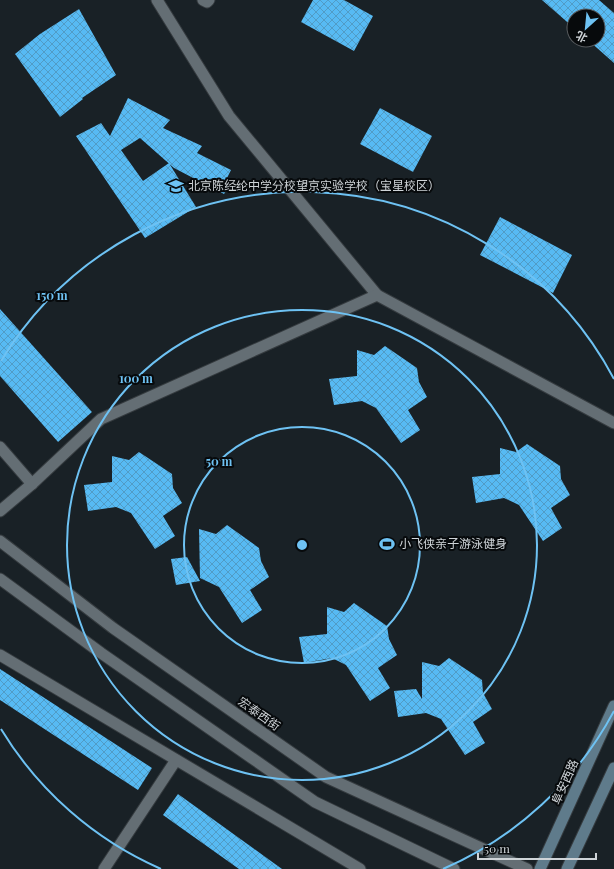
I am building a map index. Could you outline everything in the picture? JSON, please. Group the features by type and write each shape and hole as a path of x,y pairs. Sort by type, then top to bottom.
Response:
{"main road":[{"name":"阜安西路","path":"540,869 614,706"},
{"path":"568,869 614,768"}],"street":[{"path":"157,0 229,116 377,295 614,423"},
{"path":"202,0 207,2 209,0"},
{"path":"0,511 32,484 101,418 377,295"},
{"path":"0,447 32,484"},
{"name":"宏泰西街","path":"0,541 113,628 326,777 527,869"},
{"path":"0,580 102,654 315,802 454,869"},
{"path":"0,655 360,869"},
{"path":"104,869 176,760"}],"building":[{"path":"313,0 344,0 373,16 354,51 301,22"},
{"path":"542,0 599,0 614,13 614,63 597,48 606,48 606,8 566,8 566,21"},
{"path":"79,9 116,75 82,98 83,99 60,117 15,54 40,34"},
{"path":"128,98 170,120 163,128 202,146 197,153 231,170 227,178 232,182 224,194 174,168 170,164 196,207 145,238 76,136 101,123 110,136","holes":["140,138 169,163 143,181 121,150"]},
{"path":"380,108 432,136 413,172 360,144"},
{"path":"500,217 572,255 553,293 480,255"},
{"path":"0,309 92,412 58,442 0,376"},
{"path":"385,346 417,368 419,382 427,397 408,410 420,430 401,443 376,408 362,401 334,405 329,379 357,376 357,350 374,355"},
{"path":"527,444 560,466 561,479 570,495 551,508 562,528 543,541 519,505 504,498 476,503 472,477 500,474 500,448 516,452"},
{"path":"139,452 172,474 173,488 182,503 163,516 175,536 155,549 131,513 116,507 88,511 84,485 112,482 112,456 129,460"},
{"path":"227,525 259,548 261,561 269,577 250,590 262,610 242,623 219,587 200,578 199,529 216,534"},
{"path":"187,557 200,581 176,585 171,559"},
{"path":"354,603 387,626 389,639 397,655 378,668 390,688 370,701 346,665 332,658 304,663 299,637 327,634 327,607 344,612"},
{"path":"449,658 482,680 483,693 492,709 473,722 485,743 465,755 441,719 426,713 398,717 394,691 416,689 422,699 422,662 439,666"},
{"path":"0,669 152,768 138,790 0,700"},
{"path":"178,794 282,869 239,869 163,815"}],"place":[{"name":"北京陈经纶中学分校望京实验学校（宝星校区）","path":"176,186"},
{"name":"小飞侠亲子游泳健身","path":"387,544"}]}
